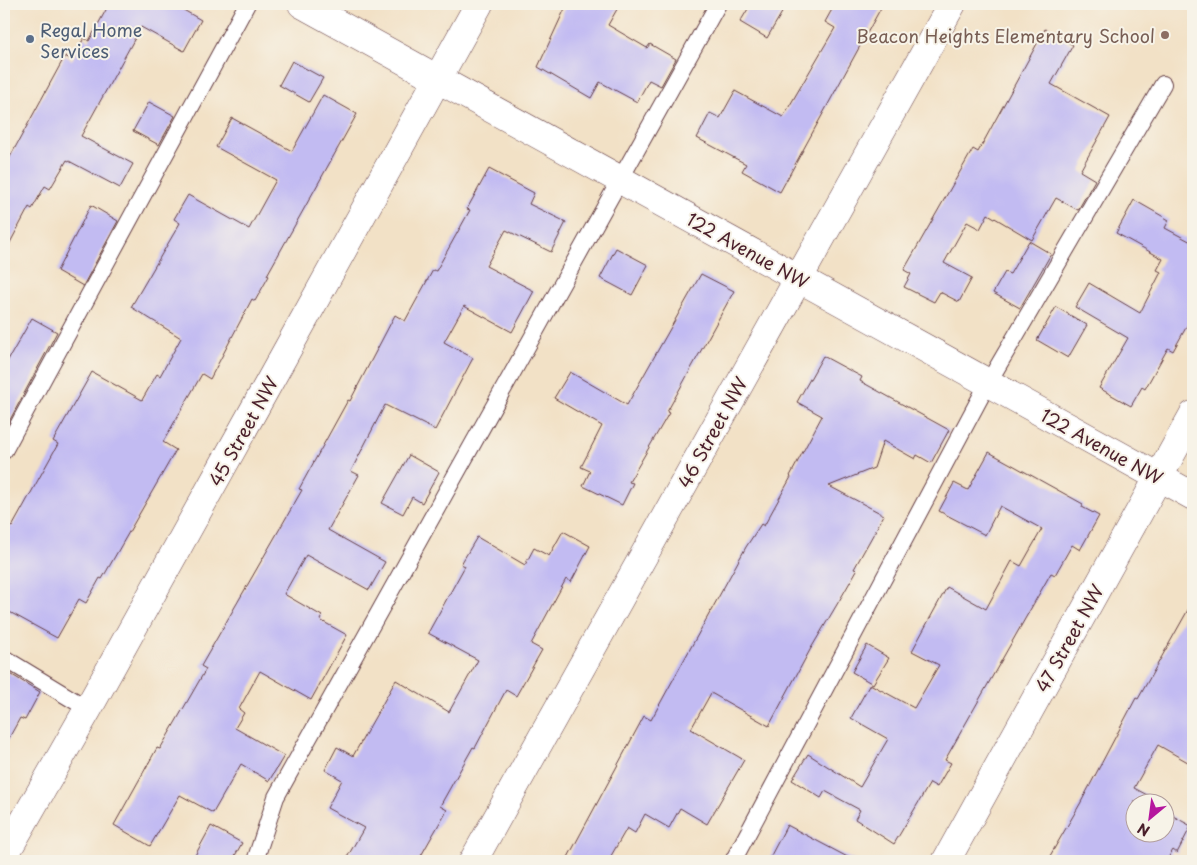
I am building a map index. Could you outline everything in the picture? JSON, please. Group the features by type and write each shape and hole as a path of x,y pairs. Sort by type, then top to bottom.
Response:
{"street":[{"name":"122 Avenue NW","path":"302,4 1193,496"},
{"name":"45 Street NW","path":"4,856 88,709 479,4"},
{"name":"46 Street NW","path":"473,861 952,4"},
{"name":"47 Street NW","path":"946,861 1193,415"}],"lane":[{"path":"4,451 246,4"},
{"path":"255,861 276,797 718,4"},
{"path":"733,861 988,383 1163,84"},
{"path":"4,658 88,709"}],"building":[{"path":"101,4 173,4 201,20 184,51 141,27 81,136 133,164 120,188 67,160 50,189 45,186 32,209 29,207 4,254 4,168 65,56 72,60 84,38 89,41 107,8"},
{"path":"567,4 620,4 608,25 647,48 650,44 676,59 661,86 649,80 637,102 600,82 591,98 538,67"},
{"path":"751,4 787,4 767,38 740,22"},
{"path":"835,4 883,4 780,192 742,171 746,164 697,138 710,113 720,118 735,91 783,117 835,28 825,22"},
{"path":"1045,29 1073,45 1051,84 1110,117 1080,171 1095,180 1078,210 1056,198 1032,240 988,214 980,229 967,222 944,263 972,278 959,302 940,292 934,302 904,287 911,274 904,270 973,149 978,152"},
{"path":"292,61 323,78 309,102 279,85"},
{"path":"323,95 357,114 267,275 269,276 255,301 252,299 210,379 202,374 163,442 176,450 102,579 100,578 86,603 79,599 57,638 4,609 4,522 12,527 58,444 53,441 92,372 142,400 157,374 160,376 181,338 131,307 180,223 174,219 188,195 249,229 276,180 216,147 232,118 292,151"},
{"path":"149,102 175,116 159,145 133,131"},
{"path":"489,169 534,193 529,204 566,222 551,252 506,230 486,266 534,291 512,332 464,306 444,342 473,358 435,430 385,405 351,471 359,475 328,530 385,562 369,590 306,555 284,594 322,616 320,620 347,635 311,700 260,671 239,709 244,713 235,728 284,756 269,781 241,764 213,813 180,795 150,846 114,825 157,748 160,749 206,669 201,666 302,490 299,489 348,400 350,401 395,315 405,321 433,270 436,271 470,210 467,209"},
{"path":"1134,200 1169,220 1165,228 1193,243 1193,315 1173,351 1168,348 1145,389 1142,387 1131,406 1099,388 1128,338 1075,307 1089,283 1140,313 1161,272 1157,270 1163,259 1116,233"},
{"path":"91,205 118,221 83,286 57,271"},
{"path":"1029,241 1051,254 1020,308 993,293 1005,272 1010,274"},
{"path":"616,248 648,265 632,295 600,278"},
{"path":"701,274 734,291 667,412 669,413 629,482 633,483 622,505 583,486 590,471 581,467 602,426 554,398 570,372 627,405"},
{"path":"1056,307 1087,325 1068,358 1037,340"},
{"path":"32,318 57,332 4,431 4,367"},
{"path":"823,356 862,377 860,381 949,430 931,463 917,455 915,459 883,441 874,468 829,486 884,515 854,569 857,570 810,650 769,726 711,693 691,729 744,760 707,824 680,808 669,828 645,814 635,833 627,828 608,861 566,861 644,716 651,720 746,547 761,524 764,526 791,477 822,416 797,402"},
{"path":"989,452 1083,504 1082,507 1099,516 1080,550 1072,545 1055,575 1051,573 945,760 951,763 937,787 930,783 894,844 855,819 860,810 825,791 821,798 792,780 808,754 860,787 888,739 851,718 870,684 914,708 939,665 912,651 947,587 986,609 1012,561 1021,566 1042,529 1000,506 985,535 939,511 954,483 968,490"},
{"path":"409,455 439,472 422,503 412,497 403,514 382,503"},
{"path":"563,531 590,546 571,582 566,579 531,644 542,650 516,696 506,690 475,748 473,747 440,806 447,810 418,861 345,861 364,828 327,808 342,780 325,770 337,747 353,756 396,680 449,712 478,660 428,633 465,566 461,564 477,537 525,565 534,548 549,556"},
{"path":"1193,601 1193,765 1158,745 1134,788 1142,792 1124,792 1124,842 1174,842 1174,817 1191,826 1177,853 1173,850 1166,861 1047,861 1080,804 1136,698 1138,699"},
{"path":"867,645 889,658 873,684 852,672"},
{"path":"4,670 40,692 25,720 20,718 4,747"},
{"path":"787,825 855,861 768,861"},
{"path":"211,826 242,843 232,861 192,861"}],"place":[{"name":"Beacon Heights Elementary School","path":"1165,35"},
{"name":"Regal Home Services","path":"30,39"}]}
